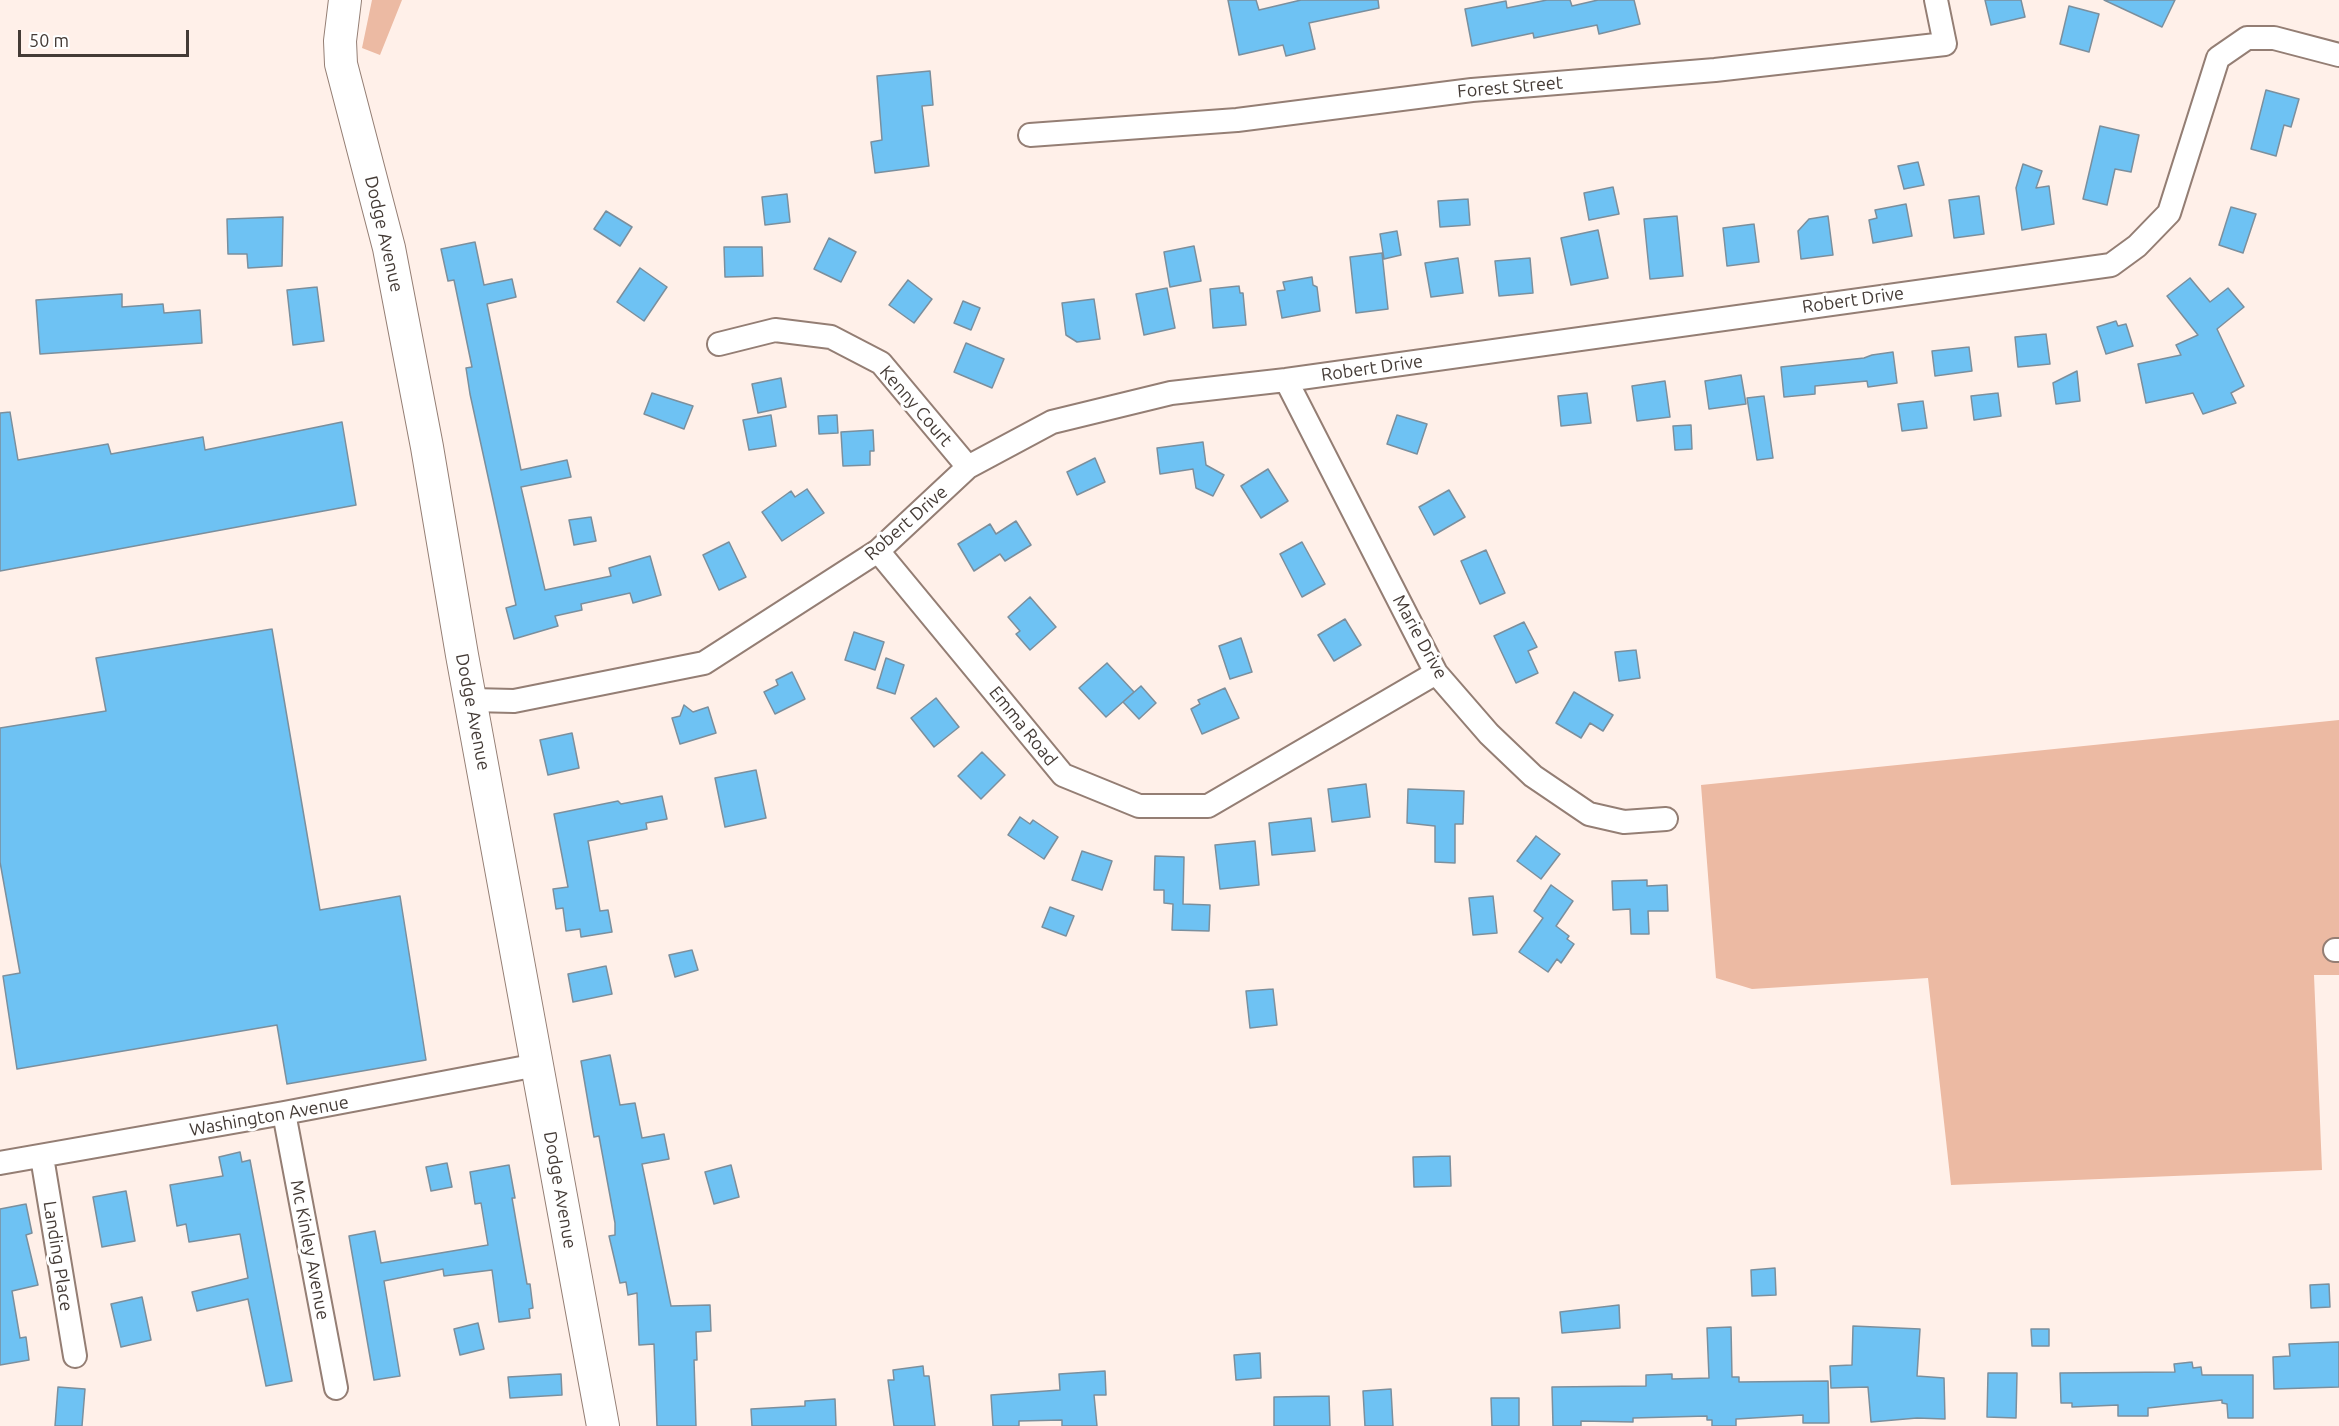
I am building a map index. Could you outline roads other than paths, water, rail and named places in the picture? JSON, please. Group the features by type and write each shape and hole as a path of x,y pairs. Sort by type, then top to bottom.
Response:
{"main road":[{"name":"Dodge Avenue","path":"345,0 340,41 342,75 369,166 389,248 603,1426"}],"street":[{"name":"Forest Street","path":"1030,135 1237,120 1472,90 1715,70 1945,44 1936,0"},
{"name":"Robert Drive","path":"472,700 514,701 704,663 878,551 968,467 1052,422 1171,393 1286,380 2111,264 2137,246 2169,213 2218,58 2247,38 2274,38 2339,55"},
{"name":"Kenny Court","path":"719,344 775,330 831,337 881,363 968,467"},
{"name":"Marie Drive","path":"1286,380 1436,673 1488,734 1533,776 1589,814 1624,822 1666,819"},
{"name":"Emma Road","path":"878,551 1063,775 1139,807 1208,806 1436,673"},
{"name":"Washington Avenue","path":"0,1163 285,1113 537,1065"},
{"name":"Mc Kinley Avenue","path":"285,1113 336,1388"},
{"name":"Landing Place","path":"42,1157 75,1356"}]}
